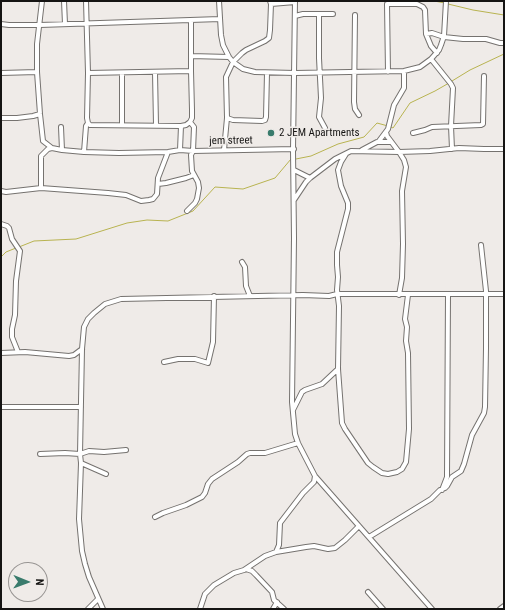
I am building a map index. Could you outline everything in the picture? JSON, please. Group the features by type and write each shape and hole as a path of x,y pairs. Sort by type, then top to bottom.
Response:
{"street":[{"path":"41,188 41,156 52,148 43,141 37,72 42,1"},
{"path":"64,1 65,24"},
{"path":"84,152 86,126 88,123 86,1"},
{"path":"219,1 221,35 223,45 229,57 233,62 246,70 267,73 388,72 411,70 420,67 431,60 441,45 444,37 446,1"},
{"path":"224,150 227,118 226,77 233,62 246,50 265,42 268,38 270,30 270,3 295,2 292,412 294,429 298,444 315,476 432,609"},
{"path":"388,72 387,4 417,4 423,7 425,10 426,34 431,46 437,52"},
{"path":"295,16 303,14 333,14"},
{"path":"319,14 318,58 321,98 318,117 325,128"},
{"path":"355,15 355,109 359,116"},
{"path":"1,24 40,25 220,19"},
{"path":"88,123 90,125 181,126 190,122 192,118 191,21"},
{"path":"426,34 432,33 444,37 463,39 486,39 504,43"},
{"path":"191,56 229,57"},
{"path":"431,60 451,84 453,92 451,126 452,149"},
{"path":"88,73 191,71"},
{"path":"360,151 378,141 386,132 394,105 404,88 404,71"},
{"path":"1,73 37,72"},
{"path":"122,72 122,125"},
{"path":"155,72 156,125"},
{"path":"227,118 235,120 265,120 267,73"},
{"path":"413,133 425,130 432,126 483,124 484,76"},
{"path":"1,118 17,118 40,114"},
{"path":"187,211 197,199 199,184 194,175 191,157 194,145 194,127 190,122"},
{"path":"180,150 181,126"},
{"path":"61,127 62,150"},
{"path":"386,132 387,136 404,160 406,168 402,191 402,278 399,295"},
{"path":"378,141 391,142"},
{"name":"jem street","path":"52,148 119,154 168,152 180,150 294,149"},
{"path":"293,200 310,178 335,159 351,151 399,152 452,149 504,149"},
{"path":"1,191 6,192 41,188 108,193 126,196 141,201 154,199 158,190 158,178 168,152"},
{"path":"346,154 338,170 341,186 348,203 348,209 338,248 337,265 337,294 339,306 338,369 342,423 368,463 382,473 388,474 402,469 406,462 409,432 408,353 406,341 407,327 405,319 408,295"},
{"path":"294,170 310,178"},
{"path":"158,184 194,175"},
{"path":"1,224 9,228 12,239 20,250 16,280 15,315 12,329 12,337 18,352"},
{"path":"369,537 431,499 446,487 452,477 463,468 471,437 484,410 486,348 485,294 481,245"},
{"path":"242,262 245,267 246,286 250,296"},
{"path":"103,609 89,577 82,551 79,519 82,349 84,327 88,319 94,313 106,304 121,298 293,295 329,296 337,294 504,294"},
{"path":"442,490 448,477 448,294"},
{"path":"164,362 178,359 195,359 208,362 213,342 214,296"},
{"path":"1,353 18,352 69,356 74,355 82,349"},
{"path":"292,412 302,392 322,384 338,369"},
{"path":"1,407 81,407"},
{"path":"155,517 202,497 212,479 238,462 247,454 263,453 298,444"},
{"path":"40,454 80,454 89,451 104,452 126,450"},
{"path":"81,463 106,474"},
{"path":"276,552 279,545 280,523 303,493 314,482 315,476"},
{"path":"200,609 205,594 212,586 234,573 246,569 265,556 276,552 314,546 328,549 335,548 359,526"},
{"path":"246,569 252,571 256,575 271,591 274,600 284,609"},
{"path":"368,592 383,609"},
{"path":"88,609 98,599"},
{"path":"273,609 277,602"},
{"path":"500,609 504,606"}],"waterway":[{"path":"434,1 445,3"},
{"path":"448,4 504,15"},
{"path":"452,81 470,70 504,54"},
{"path":"391,127 393,128 410,103 449,83"},
{"path":"296,159 311,156 338,144 364,137 377,123 388,126"},
{"path":"19,247 34,241 76,239 127,223 147,220 168,221 193,211 215,187 243,189 275,178 291,159"},
{"path":"1,257 6,252 16,248"}],"place":[{"name":"2 JEM Apartments","path":"271,133"}]}
